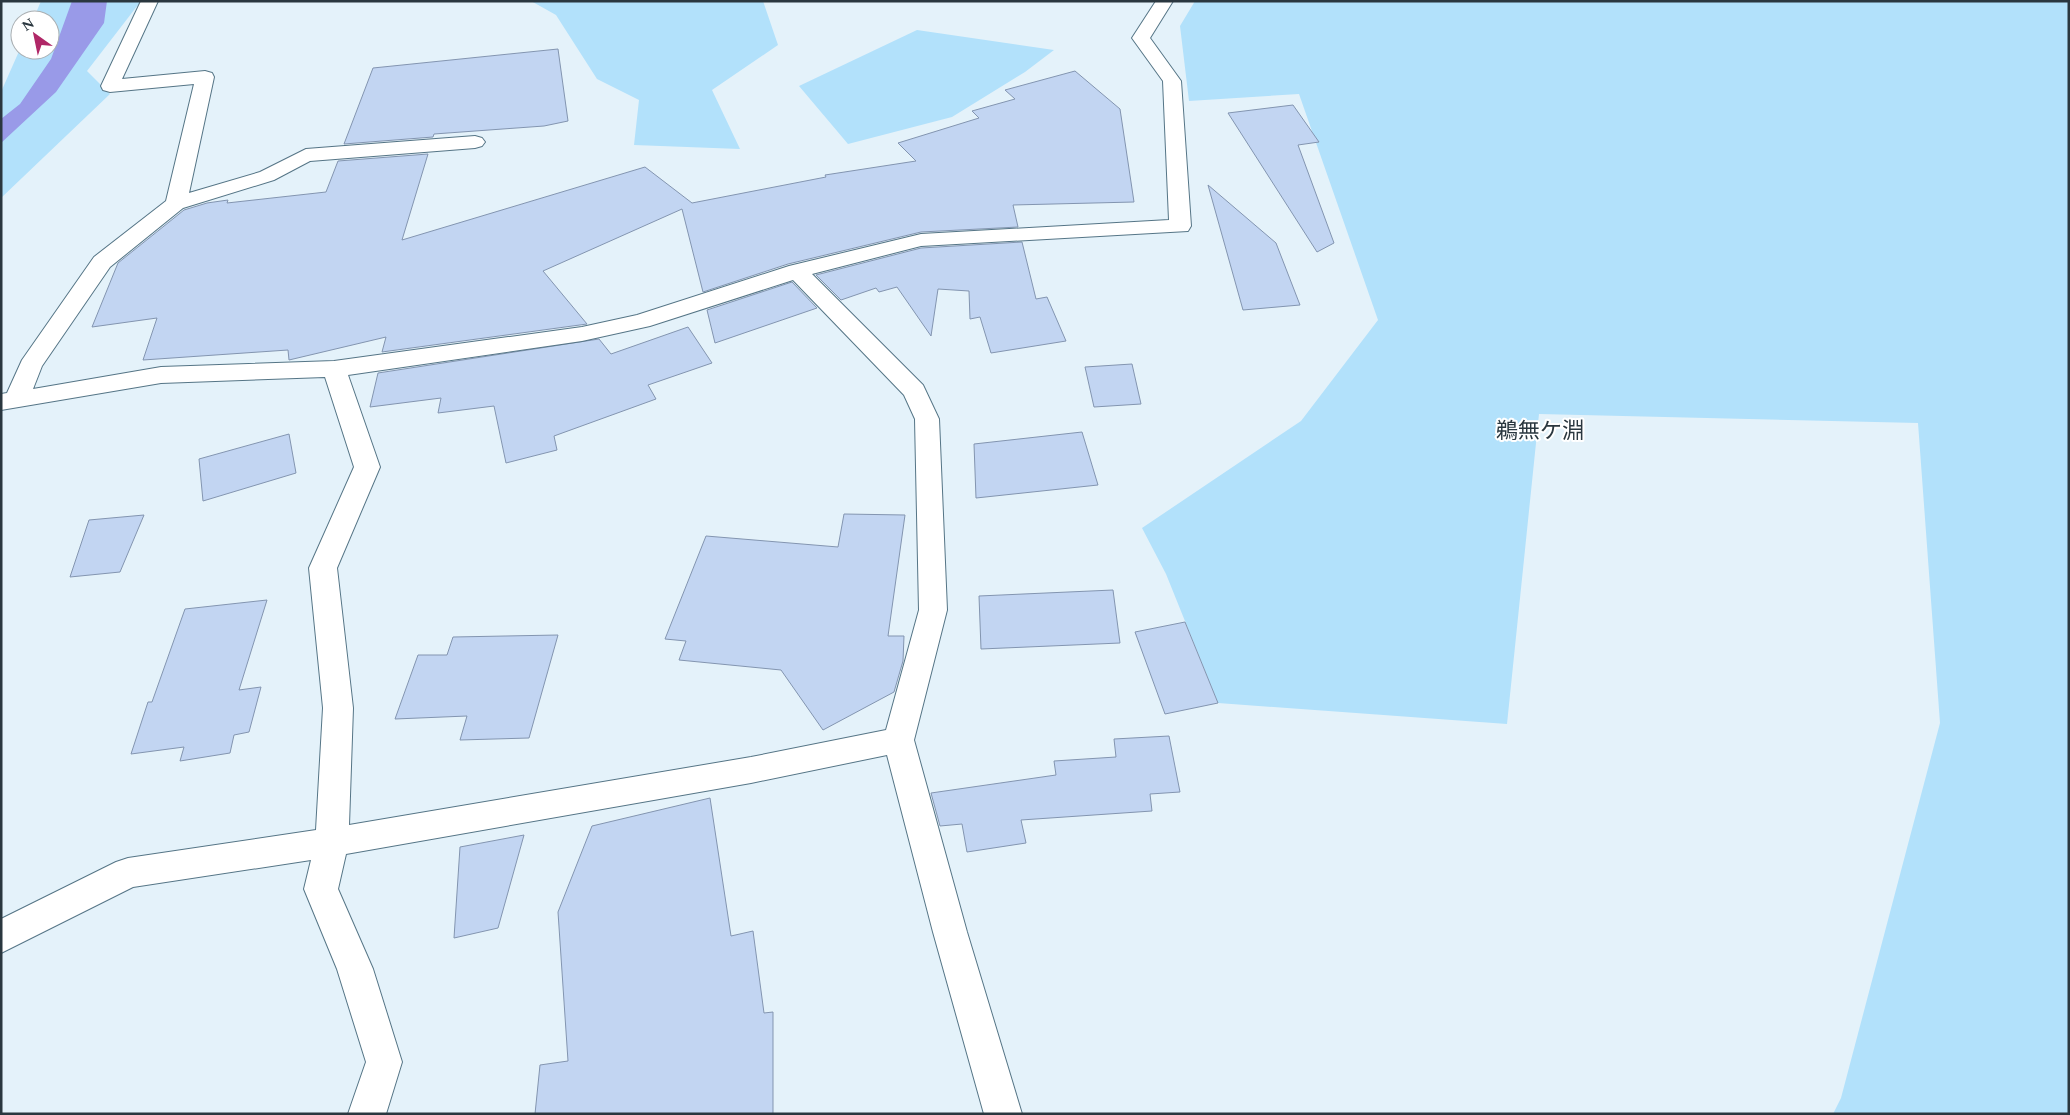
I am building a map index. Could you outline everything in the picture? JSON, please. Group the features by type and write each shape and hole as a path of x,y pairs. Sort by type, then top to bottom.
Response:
{"street":[{"path":"150,1 110,86 205,77 176,204"},
{"path":"9,400 161,375 334,369 582,334 642,321 797,270 921,240 1180,226 1172,81 1141,38 1166,1"},
{"path":"9,400 30,365 102,262 176,204 267,176 306,155 474,142"},
{"path":"797,270 914,391 927,419 933,610 899,740 950,932 1003,1114"},
{"path":"334,369 367,468 323,568 338,708 332,842 321,889 355,969 384,1062 367,1114"},
{"path":"1,937 128,873 332,842 752,770 899,740"}],"shaded area":[{"path":"41,1 141,1 87,71 110,94 1,198 1,92 15,60 60,60 60,10 37,10"},
{"path":"531,1 763,1 778,45 712,90 740,149 634,145 639,100 597,79 556,15"},
{"path":"1195,1 2069,1 2069,1114 1833,1114 1841,1098 1940,723 1918,423 1539,414 1507,724 1218,703 1166,574 1142,528 1301,421 1378,320 1299,94 1189,101 1180,26"},
{"path":"917,30 1054,50 1025,72 952,117 848,144 799,86"}],"water":[{"path":"72,1 107,1 104,23 56,92 1,143 1,119 20,104 50,60 60,60 60,34"}],"building":[{"path":"558,49 568,121 544,126 434,134 433,137 344,144 373,68"},
{"path":"1075,71 1120,109 1134,202 1013,205 1018,227 921,232 788,264 703,292 682,209 543,271 587,324 382,352 386,337 289,360 288,350 143,360 157,318 92,327 118,263 184,210 207,203 228,200 227,203 326,192 338,161 428,154 402,240 645,167 692,203 826,177 825,175 916,161 898,143 979,118 972,111 1015,99 1005,90"},
{"path":"1293,105 1319,142 1298,145 1334,243 1317,252 1228,113"},
{"path":"1208,185 1276,243 1300,305 1243,310"},
{"path":"1022,242 1036,299 1047,297 1066,341 991,353 980,317 970,319 969,291 938,289 931,336 897,287 879,292 876,288 841,300 816,275 921,248"},
{"path":"792,282 817,308 715,343 707,310"},
{"path":"688,327 712,363 648,385 656,399 554,436 557,450 506,463 494,406 438,413 441,398 370,407 378,373 599,339 611,354"},
{"path":"1132,364 1141,404 1094,407 1085,367"},
{"path":"1082,432 1098,485 976,498 974,444"},
{"path":"289,434 296,473 203,501 199,459"},
{"path":"844,514 905,515 888,636 904,636 903,661 894,692 823,730 781,670 679,660 686,641 665,639 706,536 838,547"},
{"path":"144,515 120,572 70,577 89,520"},
{"path":"1113,590 1120,643 981,649 979,596"},
{"path":"267,600 239,690 261,687 249,732 234,735 230,753 180,761 184,747 131,754 148,702 152,702 185,609"},
{"path":"1185,622 1218,703 1165,714 1135,632"},
{"path":"558,635 529,738 460,740 467,716 395,719 418,655 447,655 453,637"},
{"path":"1169,736 1180,792 1150,794 1152,811 1021,820 1026,843 967,852 962,824 940,826 931,793 1056,775 1054,761 1116,757 1114,739"},
{"path":"710,798 731,936 753,931 764,1013 773,1012 773,1114 535,1114 540,1065 568,1061 558,912 592,826"},
{"path":"524,835 498,928 454,938 460,847"}],"district":[{"name":"鵜無ケ淵","path":"1540,430"}]}
